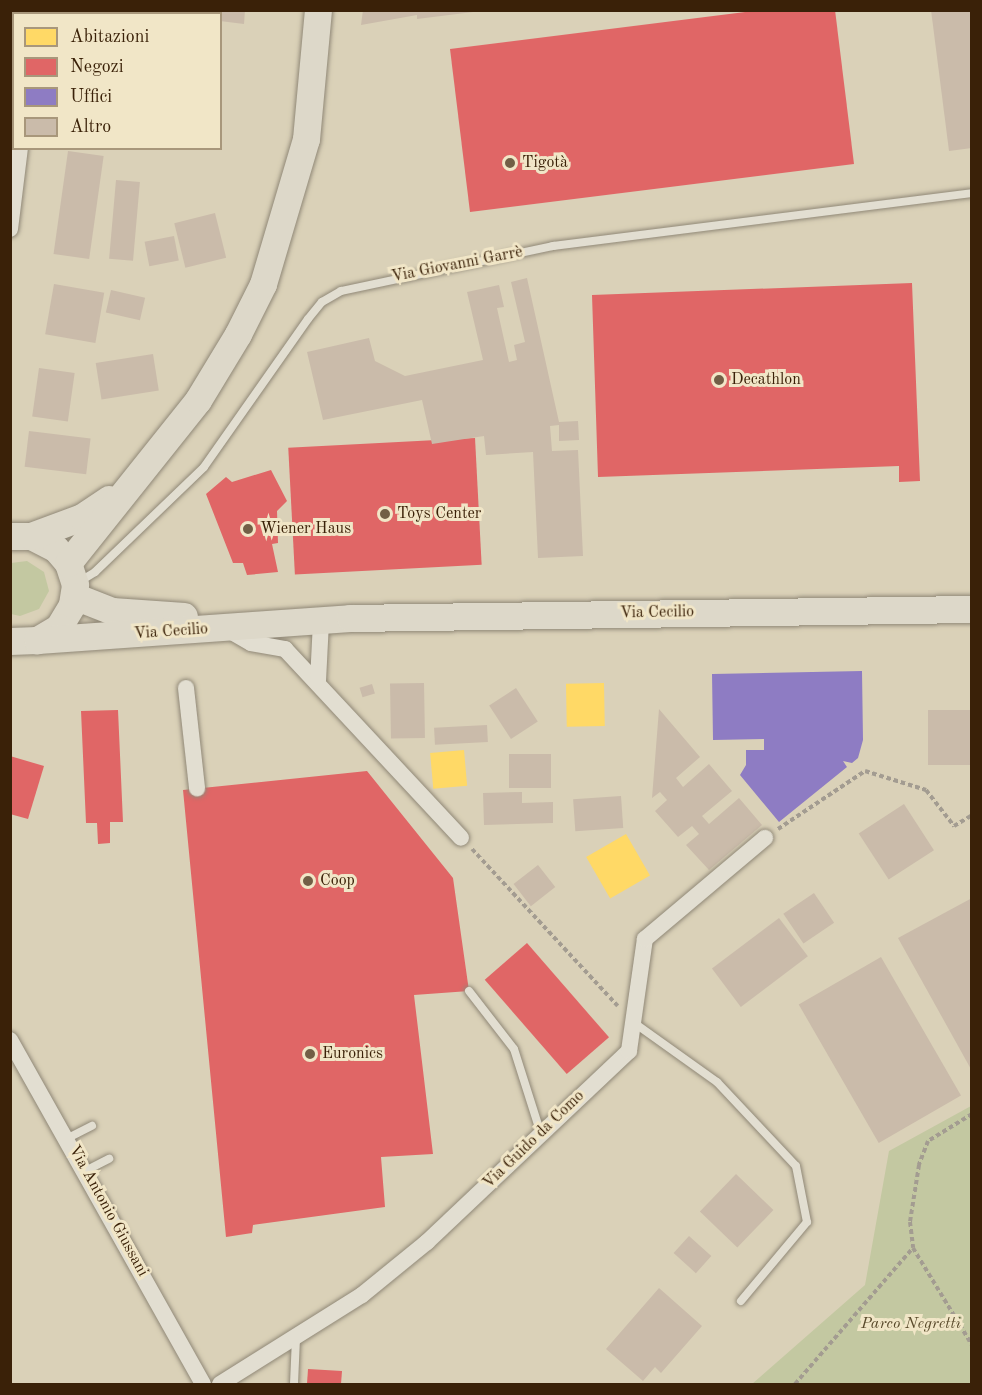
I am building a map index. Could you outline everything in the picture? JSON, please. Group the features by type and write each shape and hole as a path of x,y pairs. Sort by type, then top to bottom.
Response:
{"main road":[{"path":"18,642 65,620 72,581 127,486 198,400 238,334 263,284 306,139 318,10"},
{"path":"18,535 82,517 127,486"},
{"name":"Via Cecilio","path":"18,535 48,543 72,581 100,609 130,614 331,620 972,609"},
{"name":"Via Cecilio","path":"18,642 331,620"}],"street":[{"path":"10,229 20,150"},
{"path":"318,681 331,620"},
{"path":"225,628 251,643 285,649 318,681 461,838"},
{"path":"186,688 197,788"},
{"name":"Via Guido da Como","path":"219,1384 362,1295 428,1242 629,1051 645,939 765,838"},
{"name":"Via Antonio Giussani","path":"10,1040 87,1170 203,1384"}],"lane":[{"name":"Via Giovanni Garrè","path":"72,581 95,572 204,466 308,319 322,302 341,291 553,246 972,193"},
{"path":"469,991 514,1049 541,1134"},
{"path":"633,1022 717,1082 796,1166 807,1222 741,1301"},
{"path":"68,1138 92,1126"},
{"path":"87,1170 109,1159"},
{"path":"294,1384 296,1338"}],"path":[{"path":"765,838 865,771 926,790 954,826 972,815"},
{"path":"461,838 633,1022"},
{"path":"972,1114 928,1141 919,1165 910,1222 913,1248 972,1345"},
{"path":"795,1384 913,1248"}],"green space":[{"path":"27,561 44,572 49,591 39,609 20,616 11,614 11,563"},
{"name":"Parco Negretti","path":"971,1106 971,1384 752,1384 865,1285 889,1151"}],"building: Abitazioni":[{"path":"604,683 605,726 567,727 566,684"},
{"path":"464,750 467,786 433,789 430,753"},
{"path":"626,834 650,876 610,899 586,857"}],"building: Negozi":[{"path":"761,10 835,10 854,164 470,212 450,49"},
{"path":"912,283 920,481 899,482 899,466 598,477 592,295"},
{"name":"Toys Center","path":"475,438 482,565 295,575 288,448"},
{"name":"Wiener Haus","path":"271,470 287,501 277,511 278,543 272,544 278,572 247,575 243,563 233,563 206,494 226,477 232,482"},
{"path":"118,710 123,822 110,822 110,843 98,844 97,823 86,823 81,711"},
{"path":"10,756 44,766 28,819 10,814"},
{"path":"367,771 453,878 469,991 414,995 433,1154 381,1157 385,1207 253,1225 252,1233 226,1237 183,790"},
{"path":"527,943 609,1037 567,1074 485,980"},
{"path":"308,1369 342,1371 341,1384 307,1384"}],"building: Uffici":[{"path":"862,671 863,740 858,758 852,763 843,761 847,767 779,822 740,775 746,765 746,750 764,750 764,739 713,740 712,674"}],"building: Altro":[{"path":"62,10 154,11 123,12 62,12"},
{"path":"171,10 245,10 244,24 222,21 222,12 171,12"},
{"path":"363,10 473,10 473,12 417,19 417,15 361,25"},
{"path":"931,10 972,10 972,148 949,151"},
{"path":"68,151 104,156 89,259 54,254"},
{"path":"116,180 140,182 133,261 109,259"},
{"path":"215,213 226,258 185,268 174,223"},
{"path":"174,236 179,261 149,266 145,242"},
{"path":"527,278 559,422 578,421 579,440 559,441 559,425 550,426 552,451 578,450 583,556 538,558 533,452 486,455 484,436 432,444 422,400 323,420 307,352 369,338 375,361 405,376 483,360 467,292 499,285 504,307 497,308 509,362 517,360 514,345 525,342 511,282"},
{"path":"54,284 104,293 95,343 45,334"},
{"path":"111,290 145,298 140,320 106,312"},
{"path":"153,354 159,391 102,400 96,363"},
{"path":"39,368 75,373 68,422 32,417"},
{"path":"29,431 91,439 86,474 25,467"},
{"path":"424,683 425,738 391,739 390,684"},
{"path":"372,684 375,694 362,697 360,688"},
{"path":"516,688 538,722 511,739 489,705"},
{"path":"659,709 700,757 676,778 683,787 709,764 732,791 702,816 709,824 739,798 762,825 709,870 686,845 699,834 692,826 678,837 655,811 667,800 660,792 652,798"},
{"path":"928,710 972,710 972,765 928,765"},
{"path":"487,725 488,742 435,745 434,728"},
{"path":"509,754 551,754 551,788 509,788"},
{"path":"522,792 522,803 553,802 553,823 484,825 483,793"},
{"path":"621,796 623,828 575,831 573,799"},
{"path":"904,804 934,850 889,880 859,833"},
{"path":"538,865 555,887 531,906 514,884"},
{"path":"814,893 834,923 803,944 783,914"},
{"path":"972,898 972,1071 898,938"},
{"path":"779,918 808,956 741,1007 712,969"},
{"path":"881,957 961,1096 879,1143 799,1004"},
{"path":"736,1174 773,1210 737,1248 700,1211"},
{"path":"689,1236 711,1256 696,1273 674,1253"},
{"path":"659,1288 702,1326 661,1373 655,1367 643,1381 606,1349"}],"place":[{"name":"Tigotà","path":"510,163"},
{"name":"Decathlon","path":"719,380"},
{"name":"Toys Center","path":"385,514"},
{"name":"Wiener Haus","path":"248,529"},
{"name":"Coop","path":"308,881"},
{"name":"Euronics","path":"310,1054"}]}
